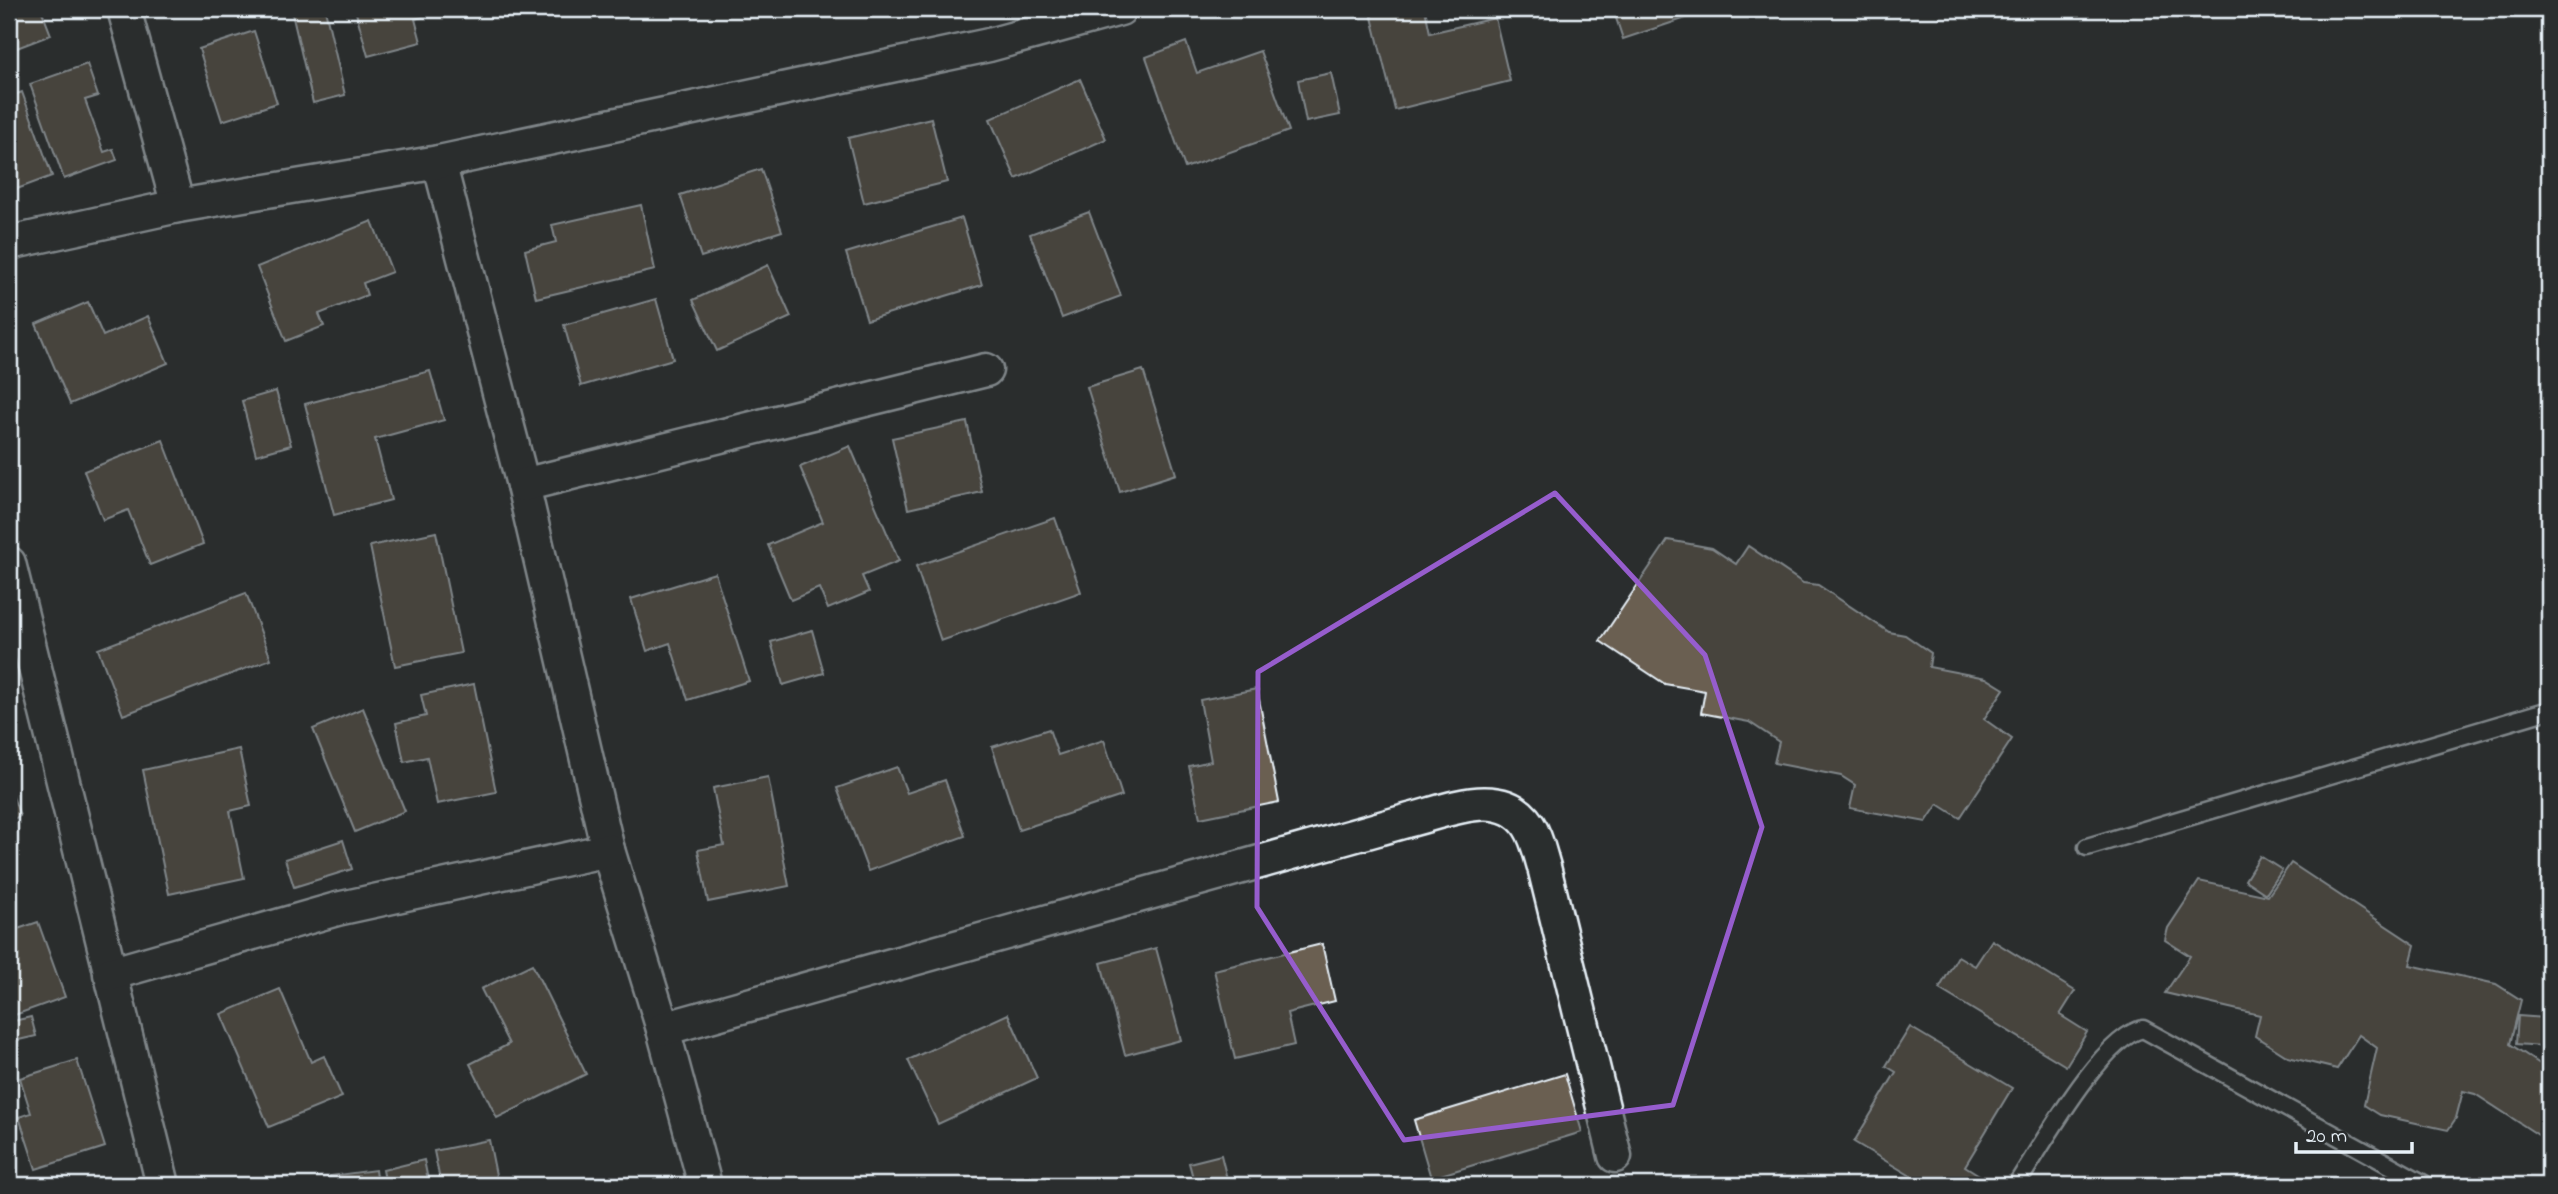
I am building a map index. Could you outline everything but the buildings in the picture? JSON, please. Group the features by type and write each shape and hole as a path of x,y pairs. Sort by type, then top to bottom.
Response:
{"street":[{"path":"124,9 178,206"},
{"path":"9,243 178,206 439,162 989,45 1120,9"},
{"path":"439,162 523,485 608,850 663,1029 705,1185"},
{"path":"523,485 986,370"},
{"path":"9,564 20,660 110,974 163,1185"},
{"path":"663,1029 1406,821 1485,802 1513,807 1530,828 1544,867 1615,1156"},
{"path":"110,974 337,909 608,850"}],"lane":[{"path":"2087,847 2549,710"},
{"path":"2016,1185 2092,1069 2132,1031 2143,1029 2426,1185"}],"highlighted area":[{"path":"1555,493 1705,655 1762,827 1673,1105 1404,1140 1257,907 1258,672"}]}
